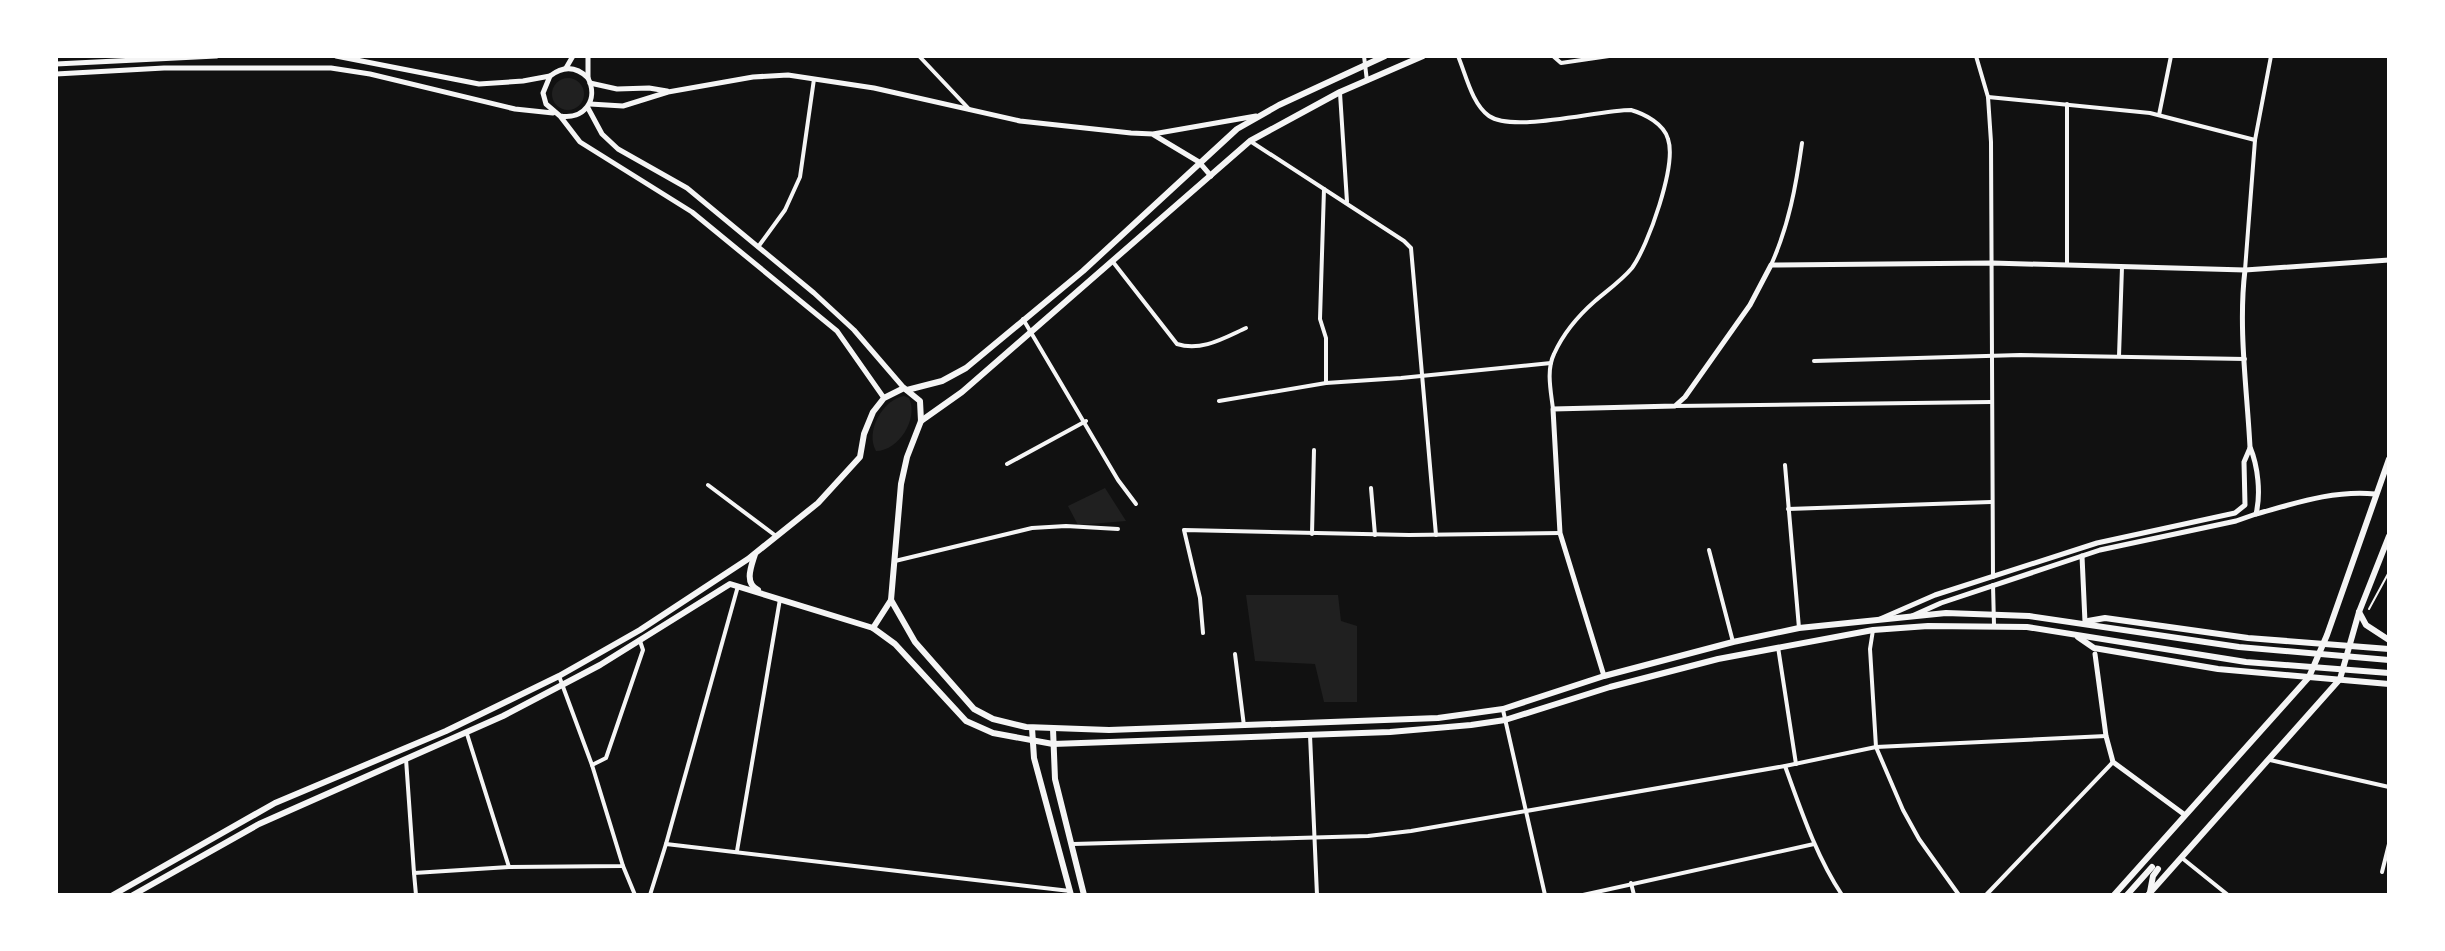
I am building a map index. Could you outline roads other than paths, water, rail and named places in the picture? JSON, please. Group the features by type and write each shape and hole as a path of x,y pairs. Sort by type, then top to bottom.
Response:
{"main road":[{"path":"113,895 275,803 446,731 559,676 640,630 755,553 818,503 860,457 868,422 884,398 955,376 1083,271 1237,129 1385,56"},
{"path":"921,421 962,392 1250,141 1340,92 1423,56"},
{"path":"873,628 891,600 901,484 907,457 921,421 922,406 906,389"},
{"path":"2114,895 2309,677 2389,459"},
{"path":"2149,894 2340,679 2359,612 2389,536"},
{"path":"755,553 749,579 753,588 765,594"},
{"path":"133,895 259,824 335,788 467,734 563,684 640,641 730,584 873,628 895,644 966,721 993,733 1053,744 1439,729 1505,720 1610,687 1777,646 1873,630 1994,625 2246,662 2389,673"},
{"path":"891,600 915,642 974,709 993,719 1032,728 1053,729 1109,730 1438,718 1503,709 1604,676 1799,628 1946,613 2085,622 2239,647 2389,660"},
{"path":"2359,612 2366,625 2389,640"},
{"path":"2085,622 2105,618 2197,632 2389,649"},
{"path":"2075,635 2094,648 2218,669 2389,684"},
{"path":"1032,728 1034,758 1071,893"},
{"path":"1053,729 1055,779 1084,895"},
{"path":"2127,895 2155,868 2149,894"},
{"path":"2134,874 2141,880"}],"street":[{"path":"56,64 216,56"},
{"path":"336,56 479,84 550,76 565,68 573,56"},
{"path":"588,56 589,106 602,134 618,149 687,188 758,247 854,330 906,389"},
{"path":"919,56 970,110"},
{"path":"1364,56 1367,81"},
{"path":"1458,56 1472,92 1482,109 1492,118 1531,122 1631,110 1642,113 1660,126 1668,137 1667,171 1647,241 1631,269 1576,321 1551,363 1560,533 1604,676"},
{"path":"1553,56 1556,61 1567,63 1609,56"},
{"path":"1976,56 1988,97 1992,179 1993,577"},
{"path":"2159,115 2171,56"},
{"path":"2256,514 2258,493 2255,457 2250,447 2243,296 2255,140 2271,56"},
{"path":"56,74 164,68 331,68 370,74 515,109 554,113 560,116 580,142 692,212 837,331 884,398"},
{"path":"565,68 577,70 589,80 617,89 649,88 668,92"},
{"path":"560,116 575,116 589,106 623,106 668,92 753,77 788,75 874,88 1020,121 1153,134 1261,115"},
{"path":"550,76 543,93 546,104 554,113"},
{"path":"758,247 785,210 800,177 814,79"},
{"path":"1340,92 1347,202"},
{"path":"1988,97 2159,115 2255,140"},
{"path":"2067,104 2067,265"},
{"path":"1153,134 1199,162 1211,176"},
{"path":"1250,141 1347,202 1411,248 1436,535"},
{"path":"1675,406 1750,305 1771,265 1785,235 1794,200 1802,143"},
{"path":"1324,189 1320,319 1326,338 1326,383"},
{"path":"1771,265 1992,263 2245,270 2389,260"},
{"path":"1113,262 1177,344 1186,347 1209,344 1246,328"},
{"path":"2119,356 2122,267"},
{"path":"1023,319 1086,421 1118,480 1136,504"},
{"path":"1814,361 1991,355 2245,359"},
{"path":"1219,401 1326,383 1551,363"},
{"path":"1553,409 1991,402"},
{"path":"1007,464 1086,421"},
{"path":"1880,619 1914,603 2115,538 2241,510 2245,505 2246,491 2244,462 2250,447"},
{"path":"1312,534 1314,450"},
{"path":"1785,465 1799,628"},
{"path":"708,485 776,536"},
{"path":"1371,488 1375,535"},
{"path":"1911,616 2082,556 2236,521 2328,495 2352,491 2375,494"},
{"path":"1788,509 1991,502"},
{"path":"895,561 1032,528 1118,529"},
{"path":"2160,528 2161,536"},
{"path":"1203,633 1200,598 1184,530 1375,535 1560,533"},
{"path":"1709,550 1733,642"},
{"path":"2082,556 2085,622"},
{"path":"1993,585 1994,625"},
{"path":"650,895 738,586"},
{"path":"737,851 780,599"},
{"path":"1873,630 1870,649 1876,747 1919,839 1959,895"},
{"path":"592,765 606,758 611,747 643,650 640,641"},
{"path":"1777,646 1796,764"},
{"path":"1235,654 1244,726"},
{"path":"2095,654 2106,736 2113,762 2186,816"},
{"path":"559,676 635,895"},
{"path":"1503,709 1545,895"},
{"path":"467,734 509,867"},
{"path":"1310,735 1317,895"},
{"path":"1070,844 1368,836 1785,766 1876,747 2106,736"},
{"path":"406,759 416,895"},
{"path":"2270,760 2389,787"},
{"path":"1986,895 2113,762"},
{"path":"1785,766 1814,844 1842,895"},
{"path":"666,844 1071,893"},
{"path":"1583,895 1814,844"},
{"path":"2382,872 2389,844"},
{"path":"2182,858 2228,895"},
{"path":"414,873 509,867 623,866"},
{"path":"1631,883 1634,895"}],"lane":[{"path":"2369,609 2389,572"}]}
